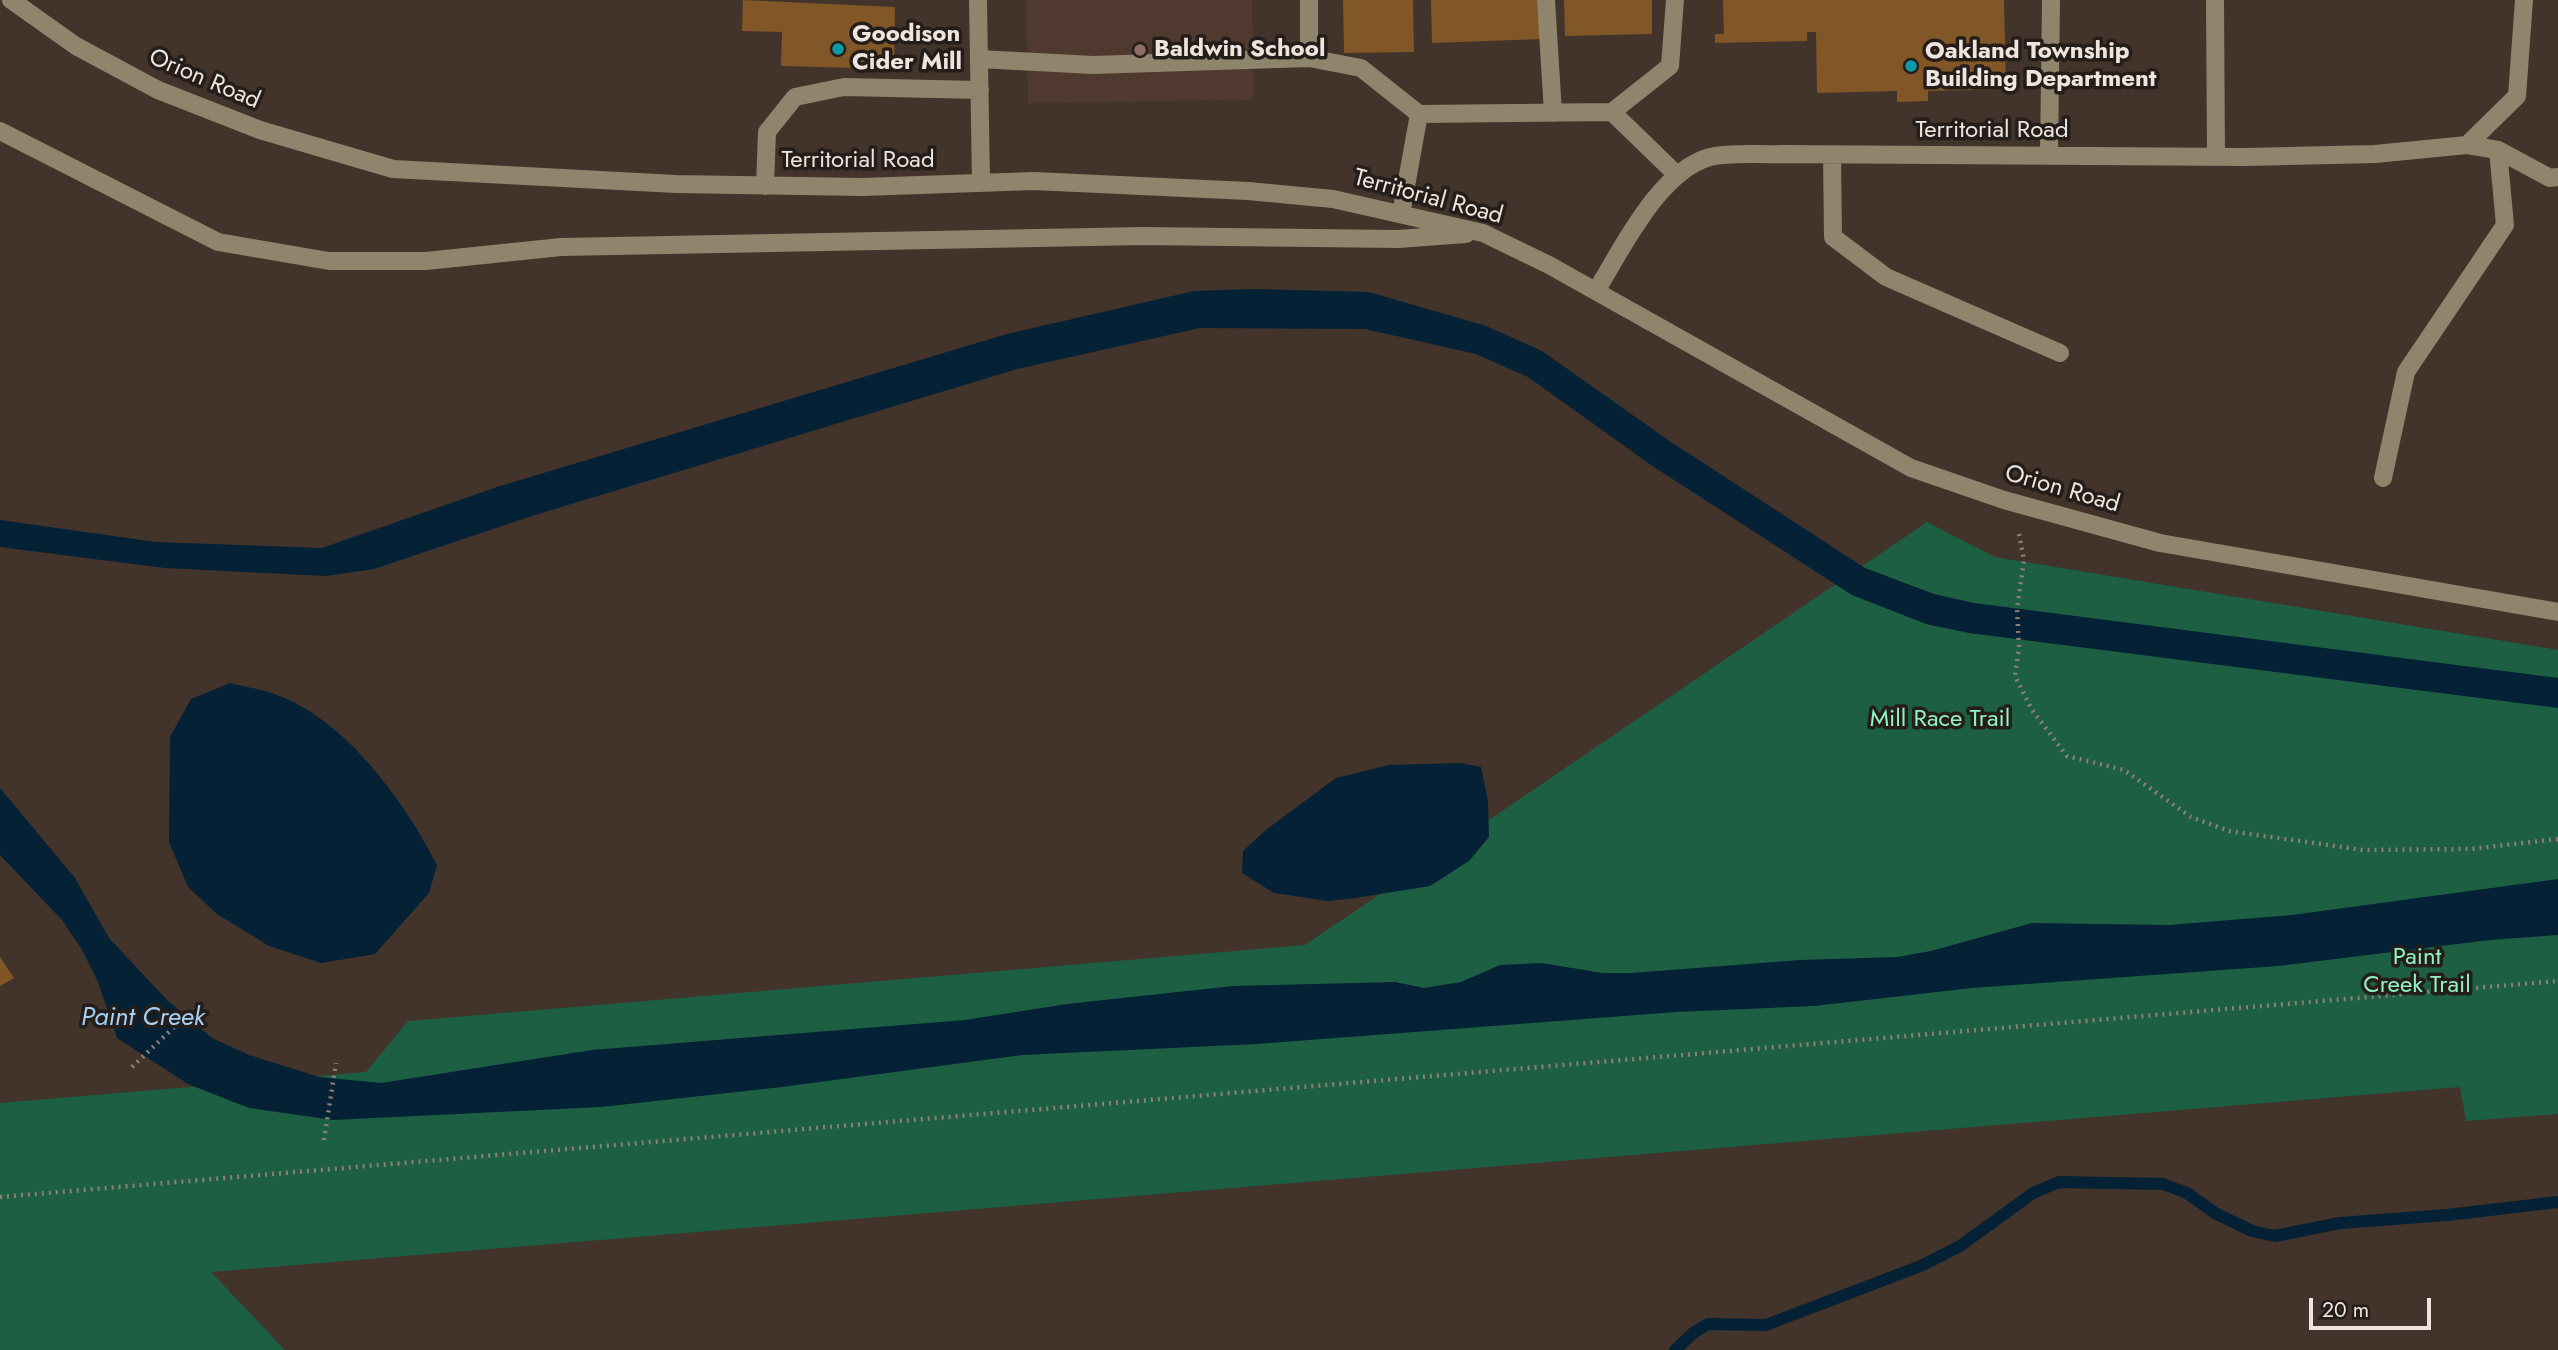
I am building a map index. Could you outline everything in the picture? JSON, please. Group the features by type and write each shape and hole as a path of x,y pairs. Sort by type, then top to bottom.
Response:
{"street":[{"name":"Orion Road","path":"11,0 76,46 158,90 271,134 393,169"},
{"path":"978,0 981,183"},
{"path":"1309,0 1309,58"},
{"path":"1546,0 1553,113"},
{"path":"979,59 1093,65 1309,58 1361,68 1419,114 1612,112 1670,66 1675,0"},
{"path":"2049,155 2051,0"},
{"path":"2216,0 2216,155"},
{"path":"2467,145 2517,96 2525,0"},
{"path":"765,186 767,132 795,97 844,87 980,90"},
{"path":"1612,112 1676,174"},
{"path":"1401,214 1419,114"},
{"path":"0,131 218,242 328,261 426,261 561,247 1130,236 1398,239 1483,233"},
{"name":"Territorial Road","path":"393,169 494,176 765,186 863,187 1034,181 1248,191 1334,198 1483,233 1596,291 1640,220 1676,174 1710,158 1781,153 2375,153 2467,145 2498,150 2550,178 2558,177"},
{"path":"2383,478 2406,372 2505,225 2498,150"},
{"path":"1832,155 1833,237 1886,277 2060,353"},
{"name":"Orion Road","path":"1596,291 1911,468 2020,505 2160,543 2558,612"}],"path":[{"path":"2020,505 2017,527 2024,560 2016,632 2019,647 2015,676 2032,710 2067,756 2124,770 2191,817 2229,831 2363,850 2470,849 2558,839"},
{"path":"0,1197 2558,981"},
{"path":"132,1068 190,1012"},
{"path":"324,1140 336,1063"}],"shaded area":[{"name":"Baldwin School","path":"1026,0 1252,0 1254,100 1028,103"}],"green space":[{"name":"Paint Creek Trail","path":"1927,522 1995,557 2558,650 2558,1114 2466,1121 2460,1087 211,1272 285,1350 0,1350 0,1103 366,1072 408,1021 1305,945"}],"water":[{"path":"1253,289 1369,292 1486,326 1542,351 1668,440 1865,568 1934,594 1974,603 2558,678 2558,708 1969,633 1926,624 1852,595 1651,465 1528,377 1476,354 1365,329 1200,328 1017,369 535,515 374,569 326,576 165,568 0,547 0,520 156,542 322,548 497,487 1007,334 1194,291"},
{"path":"230,683 271,693 302,707 327,723 350,743 391,790 437,865 429,893 375,954 321,963 269,946 217,914 188,887 169,842 170,737 191,699"},
{"path":"1461,763 1481,767 1488,801 1489,837 1469,861 1430,886 1328,901 1274,893 1242,873 1243,851 1267,829 1336,778 1389,765"},
{"name":"Paint Creek","path":"0,788 75,878 109,938 167,1000 212,1038 249,1055 319,1077 381,1083 592,1050 965,1020 1067,1004 1233,986 1395,982 1424,988 1461,982 1500,965 1541,963 1603,973 1632,973 1800,960 1897,957 1931,951 2032,923 2169,925 2292,915 2558,879 2558,935 2490,940 2278,966 1972,988 1814,1006 1676,1012 1257,1044 1022,1055 782,1087 601,1107 333,1120 249,1108 188,1084 117,1038 98,982 81,948 62,920 0,855"}],"building":[{"name":"Goodison Cider Mill","path":"743,0 895,7 894,69 781,66 782,32 742,31"},
{"path":"1343,0 1413,0 1414,52 1344,53"},
{"path":"1431,0 1541,0 1542,39 1432,43"},
{"path":"1564,0 1652,0 1652,34 1565,36"},
{"name":"Oakland Township Building Department","path":"1723,0 2004,0 2006,89 1928,91 1928,101 1897,102 1897,91 1817,93 1816,32 1807,32 1807,41 1715,43 1715,34 1724,34"},
{"path":"0,957 14,978 0,986"}],"waterway":[{"path":"1675,1350 1693,1333 1708,1324 1766,1325 1923,1265 1960,1246 2033,1193 2059,1182 2163,1184 2187,1193 2215,1213 2252,1231 2275,1236 2340,1223 2447,1215 2558,1202"}],"place":[{"name":"Goodison Cider Mill","path":"838,49"},
{"name":"Baldwin School","path":"1140,50"},
{"name":"Oakland Township Building Department","path":"1911,66"}],"park label":[{"name":"Mill Race Trail","path":"1940,720"}]}
